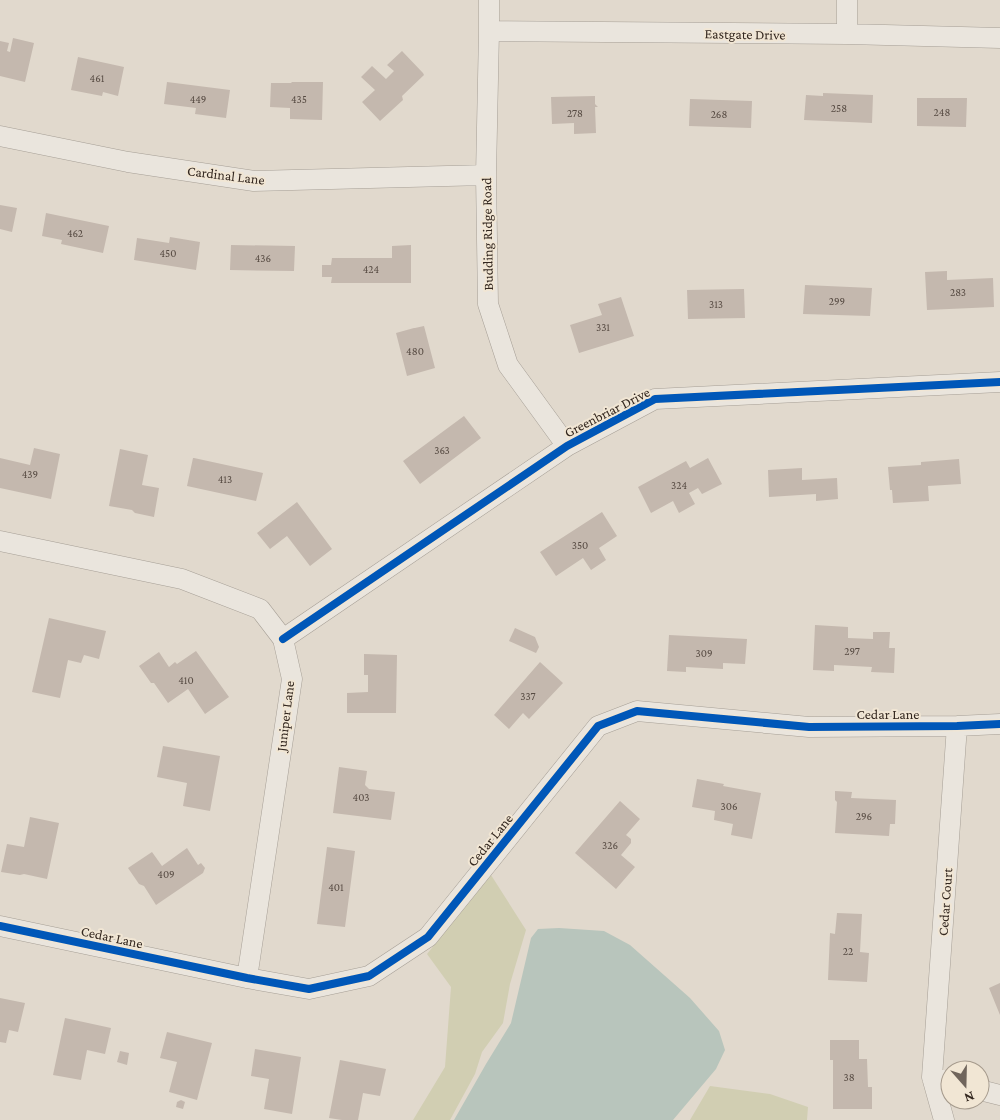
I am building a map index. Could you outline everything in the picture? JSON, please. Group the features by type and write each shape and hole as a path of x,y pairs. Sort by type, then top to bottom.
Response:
{"street":[{"name":"Budding Ridge Road","path":"488,0 486,175 488,304 508,366 567,446"},
{"path":"847,0 847,34"},
{"name":"Eastgate Drive","path":"489,31 847,34 1000,38"},
{"name":"Cardinal Lane","path":"0,136 128,162 254,181 486,175"},
{"name":"Greenbriar Drive","path":"283,639 567,446 655,399 1000,382"},
{"name":"Juniper Lane","path":"0,542 182,579 260,609 283,639 292,679 247,978"},
{"name":"Cedar Lane","path":"0,926 247,978 309,989 369,976 428,937 598,726 637,710 809,728 1000,724"},
{"name":"Cedar Court","path":"942,1060 957,726"}],"shaded area":[{"path":"491,875 526,930 510,984 503,1023 482,1052 475,1074 450,1120 413,1120 445,1067 451,987 427,954"},
{"path":"559,928 604,931 630,945 690,998 719,1031 725,1050 716,1069 673,1120 454,1120 511,1023 531,938 538,929"},
{"path":"710,1086 770,1094 808,1107 807,1120 690,1120"}],"building":[{"path":"13,38 34,43 25,82 0,76 0,41 9,43 7,51 10,52"},
{"path":"402,51 424,75 402,96 403,100 380,121 362,102 375,90 361,77 372,66 386,79 394,71 387,65"},
{"path":"78,57 124,67 118,96 103,92 102,96 71,90"},
{"path":"167,82 230,90 226,118 195,114 196,108 164,104"},
{"path":"323,82 322,120 290,119 290,108 270,107 271,83"},
{"path":"823,93 873,95 872,123 804,120 806,95 823,96"},
{"path":"595,96 595,104 598,107 595,107 596,133 574,134 574,123 552,124 551,97"},
{"path":"917,98 967,98 966,127 917,126"},
{"path":"690,99 752,101 751,128 689,126"},
{"path":"0,205 17,208 12,232 0,229"},
{"path":"46,213 109,226 103,253 61,244 62,240 42,236"},
{"path":"170,237 200,242 196,270 134,260 137,238 169,243"},
{"path":"231,245 295,246 294,271 230,270"},
{"path":"411,245 411,283 331,283 332,277 322,277 322,265 331,265 332,258 392,258 392,246"},
{"path":"947,271 947,280 993,278 994,307 927,310 925,272"},
{"path":"805,285 872,288 870,316 803,314"},
{"path":"744,289 745,318 688,319 687,290"},
{"path":"621,297 634,336 579,353 570,325 602,315 598,304"},
{"path":"424,326 435,368 407,376 396,333"},
{"path":"464,416 481,438 420,484 403,461"},
{"path":"34,448 60,454 51,499 0,488 0,458 30,465"},
{"path":"120,449 148,455 142,485 159,488 154,517 135,513 132,510 109,506"},
{"path":"193,458 263,473 256,501 187,486"},
{"path":"708,458 722,484 702,494 698,488 689,493 695,504 679,513 673,501 651,513 638,487 686,461 690,468"},
{"path":"959,459 961,484 928,486 929,501 893,503 888,467 921,465 921,462"},
{"path":"802,468 802,480 837,478 838,499 816,501 816,494 769,497 768,470"},
{"path":"297,502 332,549 310,566 287,536 270,549 257,533"},
{"path":"602,512 617,536 599,548 606,560 591,570 583,558 556,576 540,552"},
{"path":"49,618 106,631 99,659 84,655 81,663 68,660 60,698 32,692"},
{"path":"815,625 848,627 848,638 873,639 873,632 890,632 889,648 895,648 894,673 871,672 872,667 834,665 834,671 813,670"},
{"path":"515,628 535,637 539,647 536,653 509,641"},
{"path":"669,635 747,639 745,664 723,663 723,669 686,667 686,672 667,671"},
{"path":"196,651 229,697 205,714 188,689 168,703 139,666 159,652 169,667"},
{"path":"364,654 397,655 396,713 347,713 347,693 368,692 368,675 364,675"},
{"path":"540,662 563,683 529,719 523,713 509,729 494,715"},
{"path":"163,746 220,756 210,811 183,806 187,783 157,777"},
{"path":"339,767 367,771 365,785 369,789 395,792 391,820 333,813"},
{"path":"697,779 761,793 752,839 731,835 733,824 714,820 715,811 692,807"},
{"path":"835,791 852,792 851,798 896,800 895,824 890,824 889,836 835,833 837,802 835,800"},
{"path":"620,801 640,819 626,835 631,839 631,843 621,855 635,867 616,889 575,853"},
{"path":"30,817 59,823 47,879 1,872 7,844 24,847"},
{"path":"327,847 355,851 345,927 317,924"},
{"path":"187,848 198,865 201,863 205,868 203,873 156,905 144,886 139,884 128,868 152,852 162,866"},
{"path":"837,913 862,914 860,952 869,953 867,982 828,980 830,933 835,934"},
{"path":"1000,983 1000,1015 989,988"},
{"path":"0,998 25,1003 18,1032 9,1030 6,1043 0,1042"},
{"path":"65,1018 111,1028 105,1054 87,1050 81,1080 53,1075"},
{"path":"167,1032 212,1043 197,1100 169,1092 177,1062 160,1058"},
{"path":"830,1040 859,1040 859,1059 867,1059 868,1087 872,1087 872,1109 833,1109 833,1060 830,1060"},
{"path":"255,1049 301,1057 292,1114 264,1109 269,1079 251,1076"},
{"path":"120,1051 129,1053 127,1065 117,1062"},
{"path":"340,1060 386,1069 380,1096 363,1093 358,1120 329,1118"},
{"path":"181,1100 185,1102 183,1109 176,1107 177,1102"}],"cycle path":[{"path":"283,639 567,446 655,399 1000,382"},
{"path":"0,926 247,978 309,989 369,976 428,937 598,726 637,711 809,727 1000,724"}]}
